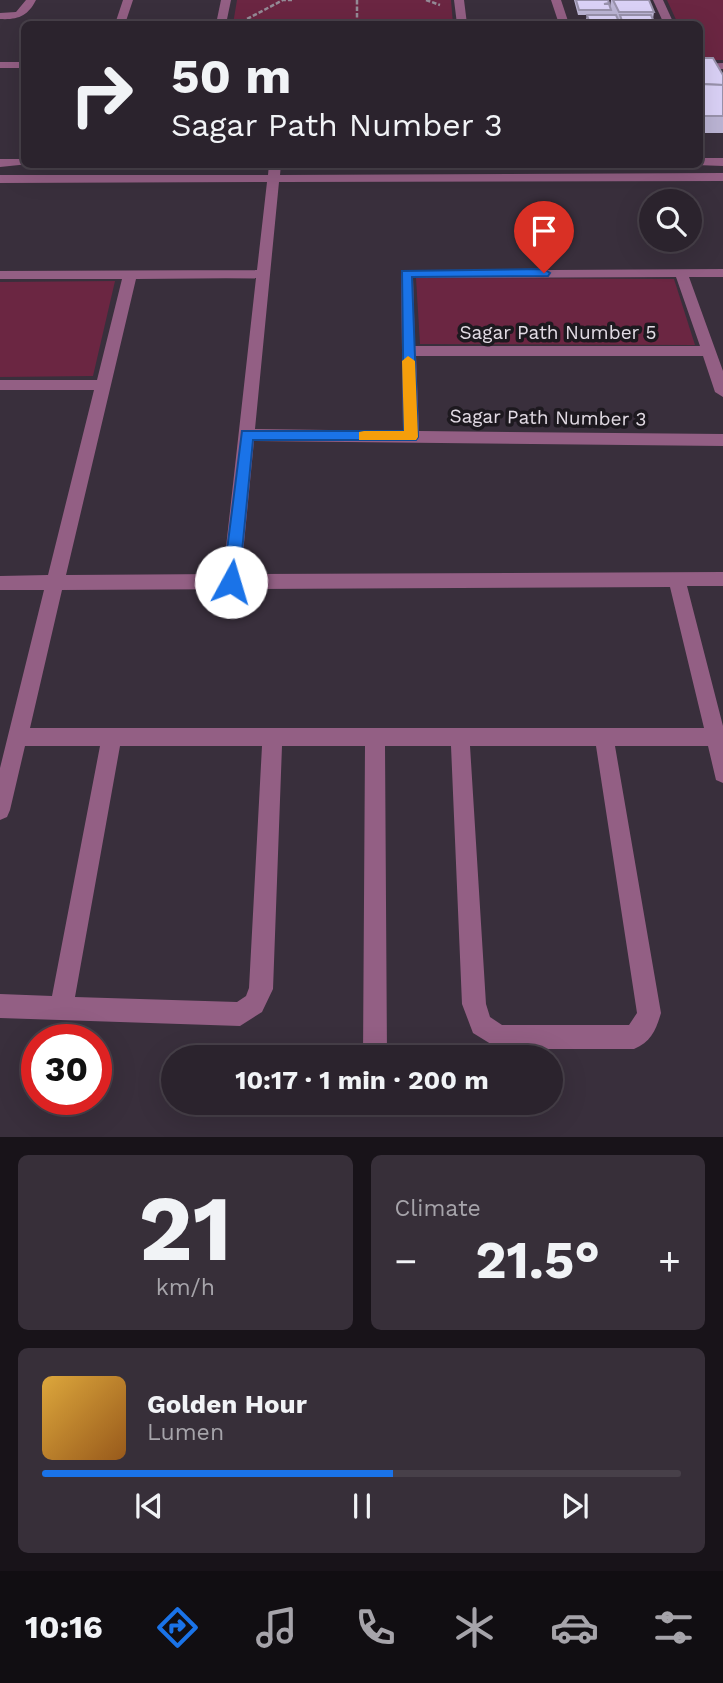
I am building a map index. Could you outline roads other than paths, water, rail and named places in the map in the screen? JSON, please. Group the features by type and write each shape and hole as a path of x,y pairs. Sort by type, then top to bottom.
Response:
{"street":[{"path":"0,16 22,15 31,0"},
{"path":"121,21 128,0"},
{"path":"222,21 226,0"},
{"path":"459,0 462,21"},
{"path":"556,0 563,21"},
{"path":"658,0 668,21"},
{"path":"0,65 21,65"},
{"path":"703,67 723,66"},
{"path":"703,162 723,162"},
{"path":"0,163 21,163"},
{"path":"0,179 274,171 723,177"},
{"path":"231,582 274,171"},
{"path":"681,273 723,392"},
{"path":"411,437 406,274 723,273"},
{"path":"0,810 130,274"},
{"path":"0,275 264,274"},
{"name":"Sagar Path Number 5","path":"408,351 709,351"},
{"path":"0,385 103,385"},
{"name":"Sagar Path Number 3","path":"247,435 723,440"},
{"path":"0,583 723,579"},
{"path":"677,580 723,774"},
{"path":"18,737 716,737"},
{"path":"61,1008 112,737"},
{"path":"0,1006 240,1014 254,1004 261,989 272,737"},
{"path":"375,737 375,1045"},
{"path":"460,737 474,1004 481,1024 499,1037 634,1037 645,1027 649,1013 604,737"}]}
